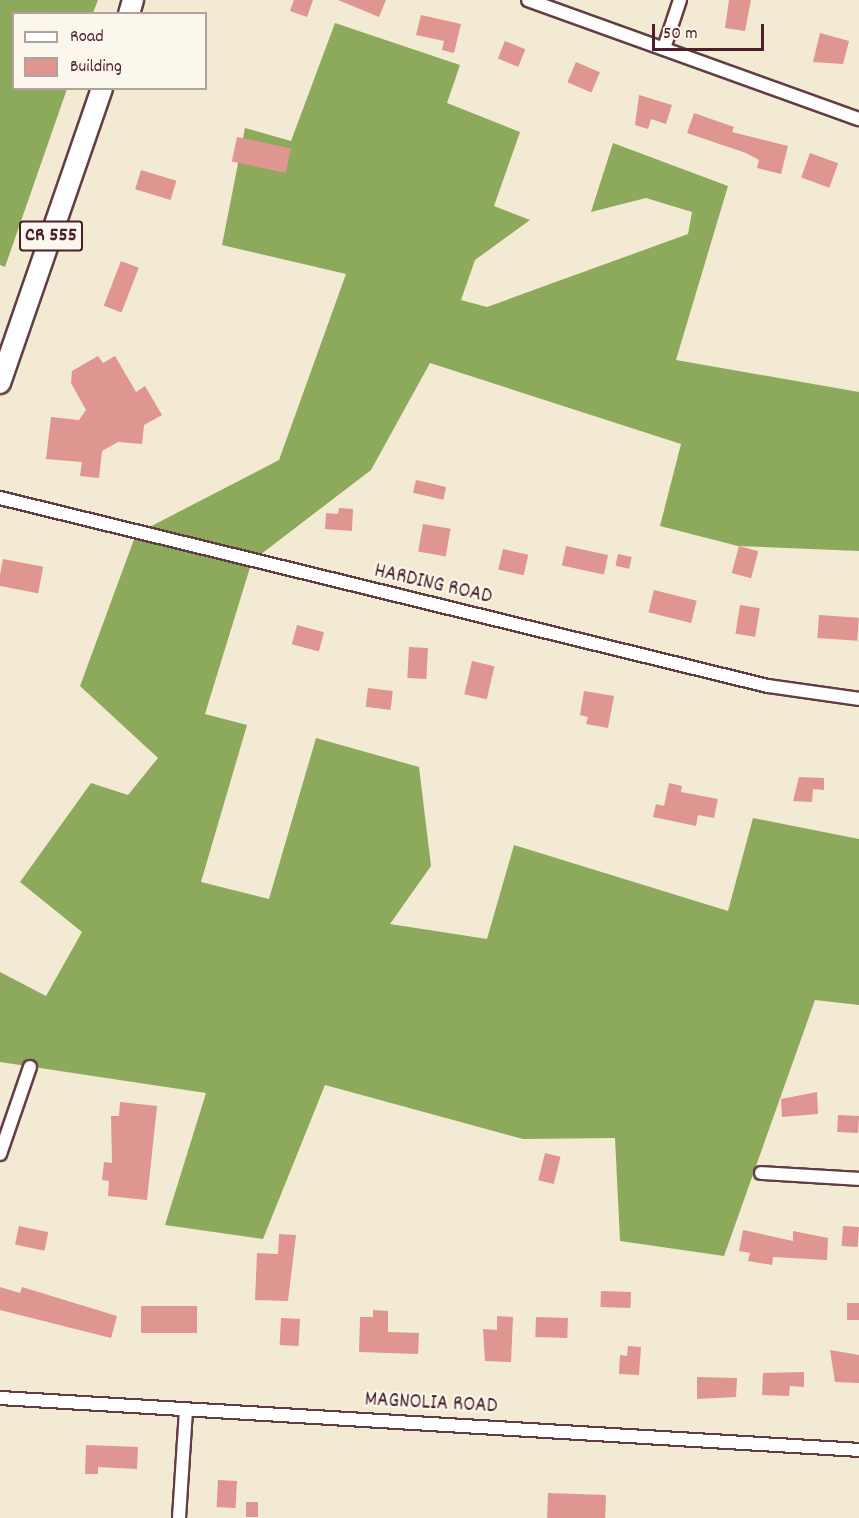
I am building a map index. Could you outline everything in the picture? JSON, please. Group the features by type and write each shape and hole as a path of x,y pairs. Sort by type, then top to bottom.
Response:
{"main road":[{"name":"CR 555","path":"0,383 101,90"}],"street":[{"path":"528,0 859,118"},
{"path":"664,48 680,0"},
{"name":"HARDING ROAD","path":"0,498 768,686 859,699"},
{"path":"0,1154 30,1067"},
{"path":"761,1173 859,1179"},
{"name":"MAGNOLIA ROAD","path":"0,1398 859,1450"},
{"path":"179,1518 186,1409"}],"green space":[{"path":"0,0 98,0 93,12 12,12 12,90 67,90 5,267 0,265"},
{"path":"335,23 460,65 447,103 520,132 494,206 530,220 475,260 461,300 487,307 688,234 692,212 646,198 591,212 613,143 728,186 676,360 859,392 859,551 738,546 660,526 681,444 430,363 371,470 252,561 205,714 247,725 201,882 269,899 316,738 419,767 431,866 390,924 487,939 514,845 728,911 753,818 859,839 859,1005 815,1000 724,1256 620,1241 615,1138 523,1139 325,1085 263,1239 165,1225 206,1093 0,1062 0,972 46,996 82,932 20,882 91,783 128,795 158,758 80,686 136,534 279,460 346,274 222,245 245,128 291,141"}],"building":[{"path":"294,0 313,0 307,17 290,11"},
{"path":"338,0 386,0 379,17"},
{"path":"729,0 751,0 745,31 725,28"},
{"path":"421,15 461,24 454,53 442,50 444,41 416,35"},
{"path":"820,33 849,41 843,64 813,62"},
{"path":"505,41 525,49 518,67 498,59"},
{"path":"576,62 600,72 591,92 567,82"},
{"path":"639,95 672,105 666,124 651,119 648,129 635,125"},
{"path":"694,113 734,127 732,132 788,146 781,174 757,168 759,160 746,153 687,133"},
{"path":"237,137 291,148 286,173 232,161"},
{"path":"810,153 838,163 829,188 801,177"},
{"path":"141,170 176,181 171,200 135,189"},
{"path":"121,261 139,268 122,313 104,306"},
{"path":"98,356 103,363 115,356 136,392 145,386 162,415 144,425 142,444 118,442 102,451 99,478 80,476 82,462 46,459 51,417 79,420 86,410 71,383 72,371"},
{"path":"416,480 446,487 443,500 413,493"},
{"path":"339,508 353,509 352,531 325,529 326,513 338,514"},
{"path":"423,524 451,529 446,556 418,552"},
{"path":"566,546 608,555 604,575 562,566"},
{"path":"739,546 758,551 751,578 732,573"},
{"path":"503,549 528,555 524,575 498,569"},
{"path":"618,554 632,557 629,569 616,566"},
{"path":"3,559 43,567 38,593 0,586"},
{"path":"654,590 697,601 691,623 648,612"},
{"path":"740,605 760,608 755,637 735,634"},
{"path":"819,615 859,618 857,641 817,638"},
{"path":"297,625 324,632 319,652 292,644"},
{"path":"409,647 428,648 426,679 407,678"},
{"path":"472,661 494,666 487,699 464,694"},
{"path":"368,688 393,691 390,710 366,707"},
{"path":"584,691 614,696 608,728 586,724 588,717 580,715"},
{"path":"799,777 824,778 824,790 813,789 812,802 793,801"},
{"path":"669,783 682,786 681,792 718,799 714,818 698,815 696,826 653,817 656,804 664,806"},
{"path":"817,1092 818,1114 782,1117 781,1099"},
{"path":"120,1102 157,1106 147,1200 108,1196 109,1181 102,1180 104,1162 112,1163 111,1116 119,1116"},
{"path":"838,1115 859,1116 858,1133 837,1132"},
{"path":"545,1153 561,1157 554,1184 538,1180"},
{"path":"19,1226 48,1232 44,1251 15,1245"},
{"path":"843,1226 859,1227 858,1247 842,1246"},
{"path":"743,1230 793,1241 793,1231 828,1238 827,1260 773,1257 772,1265 748,1261 750,1253 739,1251"},
{"path":"279,1234 296,1235 288,1301 255,1300 257,1253 278,1254"},
{"path":"0,1287 20,1293 22,1287 117,1316 111,1338 0,1310"},
{"path":"601,1291 631,1292 630,1308 600,1307"},
{"path":"847,1303 859,1303 859,1320 847,1320"},
{"path":"141,1306 197,1306 197,1333 141,1333"},
{"path":"373,1310 388,1311 388,1332 419,1333 418,1354 359,1352 360,1317 373,1317"},
{"path":"497,1316 513,1317 511,1362 485,1361 483,1329 497,1330"},
{"path":"536,1317 568,1318 567,1338 535,1337"},
{"path":"281,1318 300,1319 299,1346 280,1345"},
{"path":"628,1346 641,1347 639,1375 619,1374 620,1355 627,1356"},
{"path":"830,1350 859,1355 859,1383 835,1382"},
{"path":"804,1372 804,1387 790,1386 789,1396 762,1395 763,1373"},
{"path":"697,1377 737,1378 736,1397 697,1399"},
{"path":"86,1445 138,1447 137,1469 98,1467 98,1474 85,1474"},
{"path":"218,1480 237,1481 236,1508 217,1507"},
{"path":"548,1493 606,1495 605,1518 547,1518"},
{"path":"246,1502 258,1502 258,1517 246,1517"}]}
